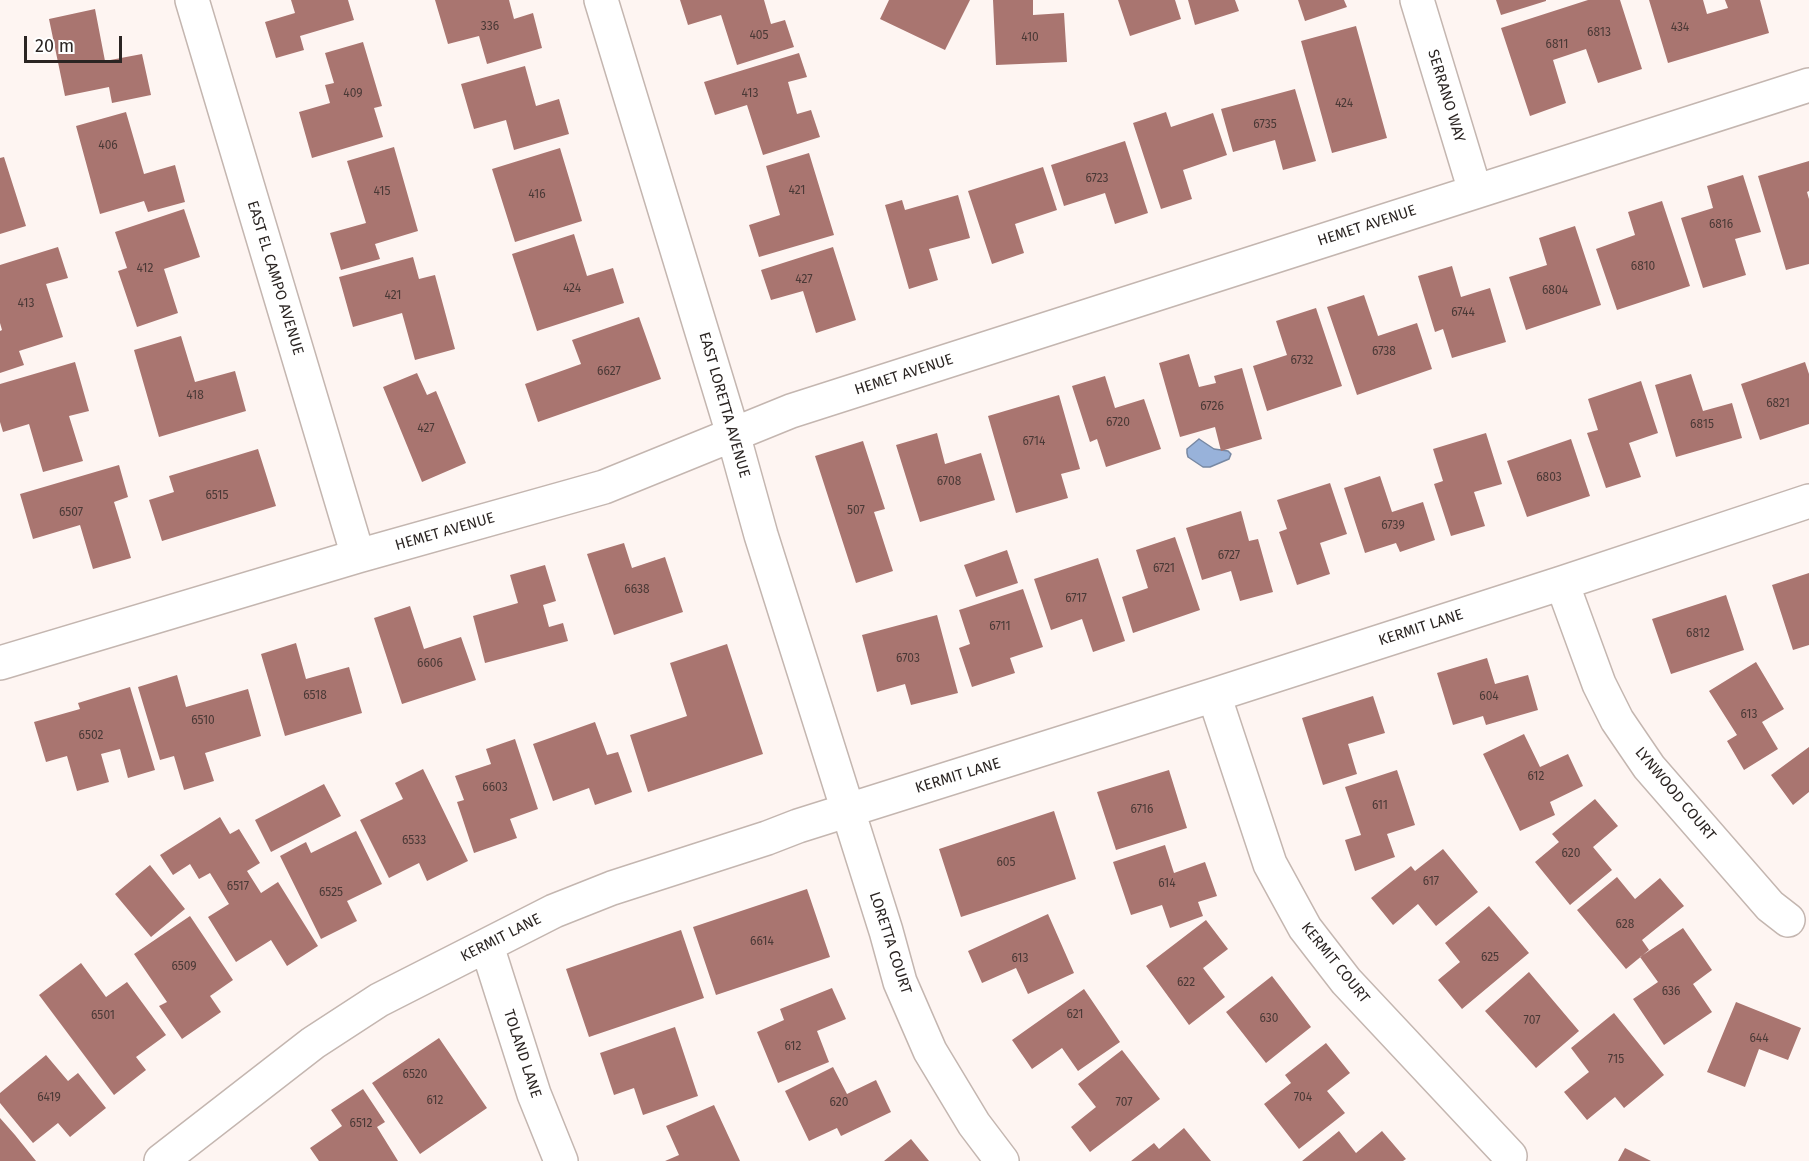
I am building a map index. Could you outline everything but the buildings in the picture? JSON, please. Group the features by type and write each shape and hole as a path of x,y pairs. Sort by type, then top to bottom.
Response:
{"street":[{"name":"EAST EL CAMPO AVENUE","path":"192,0 358,556"},
{"name":"EAST LORETTA AVENUE","path":"601,0 733,434 761,535 848,810"},
{"name":"SERRANO WAY","path":"1417,0 1475,191"},
{"name":"HEMET AVENUE","path":"2,656 604,487 791,411 1809,85"},
{"name":"KERMIT LANE","path":"161,1161 313,1043 379,1000 554,911 612,888 848,810 1214,695 1809,501"},
{"name":"LYNWOOD COURT","path":"1562,583 1599,684 1617,720 1648,767 1770,906 1788,920"},
{"name":"KERMIT COURT","path":"1214,695 1270,864 1305,928 1346,981 1510,1156"},
{"name":"LORETTA COURT","path":"848,810 900,982 930,1052 974,1124 1002,1161"},
{"name":"TOLAND LANE","path":"487,946 534,1094 561,1161"}],"water":[{"path":"1199,439 1214,449 1228,451 1231,454 1229,459 1210,467 1203,467 1188,457 1187,449"}]}
